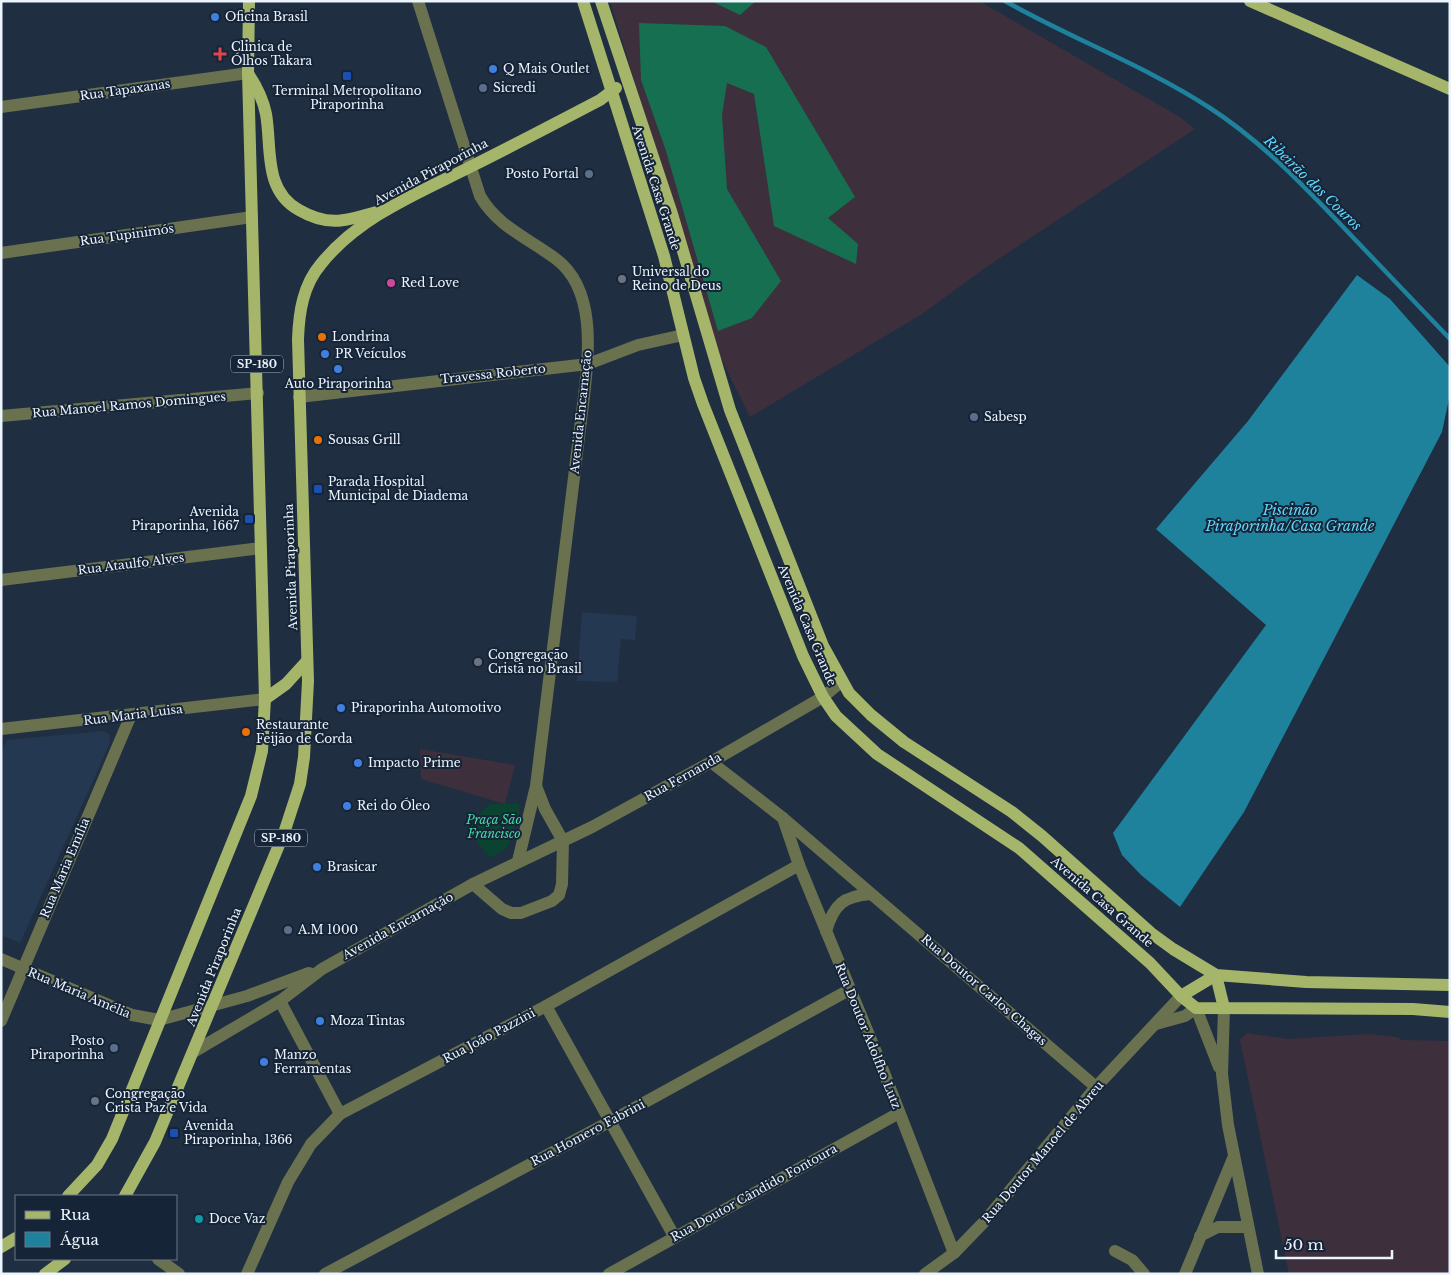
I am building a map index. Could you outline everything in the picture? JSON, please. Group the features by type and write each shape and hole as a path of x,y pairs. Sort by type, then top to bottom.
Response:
{"main road":[{"name":"SP-180","path":"69,1195 104,1154 251,796 262,751 265,699 248,73 249,1"},
{"name":"Avenida Casa Grande","path":"583,1 664,256 703,404 803,656 823,697 842,722 877,754 1019,848 1150,964 1181,996 1196,1008"},
{"name":"Avenida Casa Grande","path":"600,1 692,278 730,410 823,646 841,682 871,715 904,742 1012,812 1042,836 1151,933 1172,949 1216,975 1306,982 1450,985"},
{"path":"1250,1 1450,88"},
{"path":"248,73 260,93 266,111 271,170 275,184 286,201 313,218 326,222 343,221 387,208"},
{"name":"Avenida Piraporinha","path":"126,1195 152,1149 195,1051 284,833 300,784 308,722 298,331 300,309 307,286 320,264 330,254 387,208 600,100 627,79"},
{"path":"265,699 286,684 307,661"},
{"path":"1181,996 1216,975 1224,1008"},
{"path":"1196,1008 1413,1009 1450,1012"},
{"path":"1,1247 15,1239"},
{"path":"45,1274 64,1260"}],"street":[{"name":"Avenida Encarnação","path":"195,1051 280,1001 322,969 473,884 518,861 536,786 588,364 589,339 586,319 581,297 570,274 556,260 505,226 480,196 418,1"},
{"name":"Rua Tapaxanas","path":"1,106 248,73"},
{"name":"Rua Tupinimós","path":"1,253 252,218"},
{"name":"Travessa Roberto","path":"299,396 588,364 638,345 684,335"},
{"name":"Rua Manoel Ramos Domingues","path":"1,416 258,393"},
{"name":"Rua Ataulfo Alves","path":"1,580 261,548"},
{"name":"Rua Fernanda","path":"518,861 563,841 711,762 823,697 841,682"},
{"name":"Rua Maria Luisa","path":"1,729 131,716 265,699"},
{"name":"Rua Maria Emília","path":"1,1021 131,716"},
{"name":"Rua Doutor Carlos Chagas","path":"711,762 783,818 1096,1087"},
{"name":"Avenida Encarnação","path":"536,786 545,809 563,841"},
{"name":"Rua Doutor Adolfho Lutz","path":"783,818 799,865 954,1253"},
{"path":"473,884 502,909 511,912 521,913 552,901 559,895 562,884 563,841"},
{"name":"Rua João Pazzini","path":"247,1274 293,1174 311,1144 340,1114 546,1006 799,865"},
{"path":"826,931 837,907 847,898 872,894"},
{"name":"Rua Maria Amélia","path":"1,959 132,1015 159,1020"},
{"name":"Avenida Encarnação","path":"159,1020 213,1006 322,969"},
{"name":"Rua Homero Fabrini","path":"325,1274 609,1122 849,990"},
{"name":"Rua Doutor Manoel de Abreu","path":"926,1274 954,1253 984,1222 1096,1087 1181,996"},
{"path":"280,1001 340,1114"},
{"path":"546,1006 674,1236"},
{"path":"1154,1024 1185,1016 1196,1008 1222,1074"},
{"path":"1224,1008 1222,1074 1234,1156 1258,1274"},
{"name":"Rua Doutor Cândido Fontoura","path":"609,1274 674,1236 899,1113"},
{"path":"1186,1274 1234,1156"},
{"path":"1200,1236 1218,1227 1248,1227"},
{"path":"1115,1251 1132,1260 1144,1274"},
{"path":"159,1260 179,1274"}],"shaded area":[{"path":"610,1 979,1 1180,117 1195,129 988,266 922,314 750,417 715,346"},
{"path":"582,612 637,616 635,640 621,639 617,682 577,681"},
{"path":"104,731 110,735 109,745 20,943 1,935 1,752 7,740"},
{"path":"420,749 515,765 505,804 421,779"},
{"path":"1247,1033 1288,1039 1368,1034 1398,1037 1401,1040 1450,1041 1450,1274 1289,1274 1240,1040"}],"green space":[{"path":"711,1 756,1 740,15"},
{"path":"639,23 725,26 766,47 855,197 828,218 858,244 856,264 774,226 754,94 727,83 722,115 727,189 781,281 752,318 718,331 666,151 641,80"},
{"name":"Praça São Francisco","path":"489,804 519,804 519,814 507,848 490,858 466,828"}],"water":[{"name":"Piscinão Piraporinha/Casa Grande","path":"1357,275 1390,299 1450,367 1450,394 1442,432 1244,812 1180,907 1141,875 1122,855 1113,833 1266,625 1156,529 1248,421"}],"waterway":[{"name":"Ribeirão dos Couros","path":"1005,1 1160,79 1186,93 1229,121 1264,149 1297,180 1450,339"}],"place":[{"name":"Oficina Brasil","path":"215,17"},
{"name":"Clinica de Ólhos Takara","path":"220,54"},
{"name":"Q Mais Outlet","path":"493,69"},
{"name":"Terminal Metropolitano Piraporinha","path":"347,76"},
{"name":"Sicredi","path":"483,88"},
{"name":"Posto Portal","path":"589,174"},
{"name":"Universal do Reino de Deus","path":"622,279"},
{"name":"Red Love","path":"391,283"},
{"name":"Londrina","path":"322,337"},
{"name":"PR Veículos","path":"325,354"},
{"name":"Auto Piraporinha","path":"338,369"},
{"name":"Sabesp","path":"974,417"},
{"name":"Sousas Grill","path":"318,440"},
{"name":"Parada Hospital Municipal de Diadema","path":"318,489"},
{"name":"Avenida Piraporinha, 1667","path":"249,519"},
{"name":"Congregação Cristã no Brasil","path":"478,662"},
{"name":"Piraporinha Automotivo","path":"341,708"},
{"name":"Restaurante Feijão de Corda","path":"246,732"},
{"name":"Impacto Prime","path":"358,763"},
{"name":"Rei do Óleo","path":"347,806"},
{"name":"Brasicar","path":"317,867"},
{"name":"A.M 1000","path":"288,930"},
{"name":"Moza Tintas","path":"320,1021"},
{"name":"Posto Piraporinha","path":"114,1048"},
{"name":"Manzo Ferramentas","path":"264,1062"},
{"name":"Congregação Cristã Paz e Vida","path":"95,1101"},
{"name":"Avenida Piraporinha, 1366","path":"174,1133"},
{"name":"Doce Vaz","path":"199,1219"}]}
